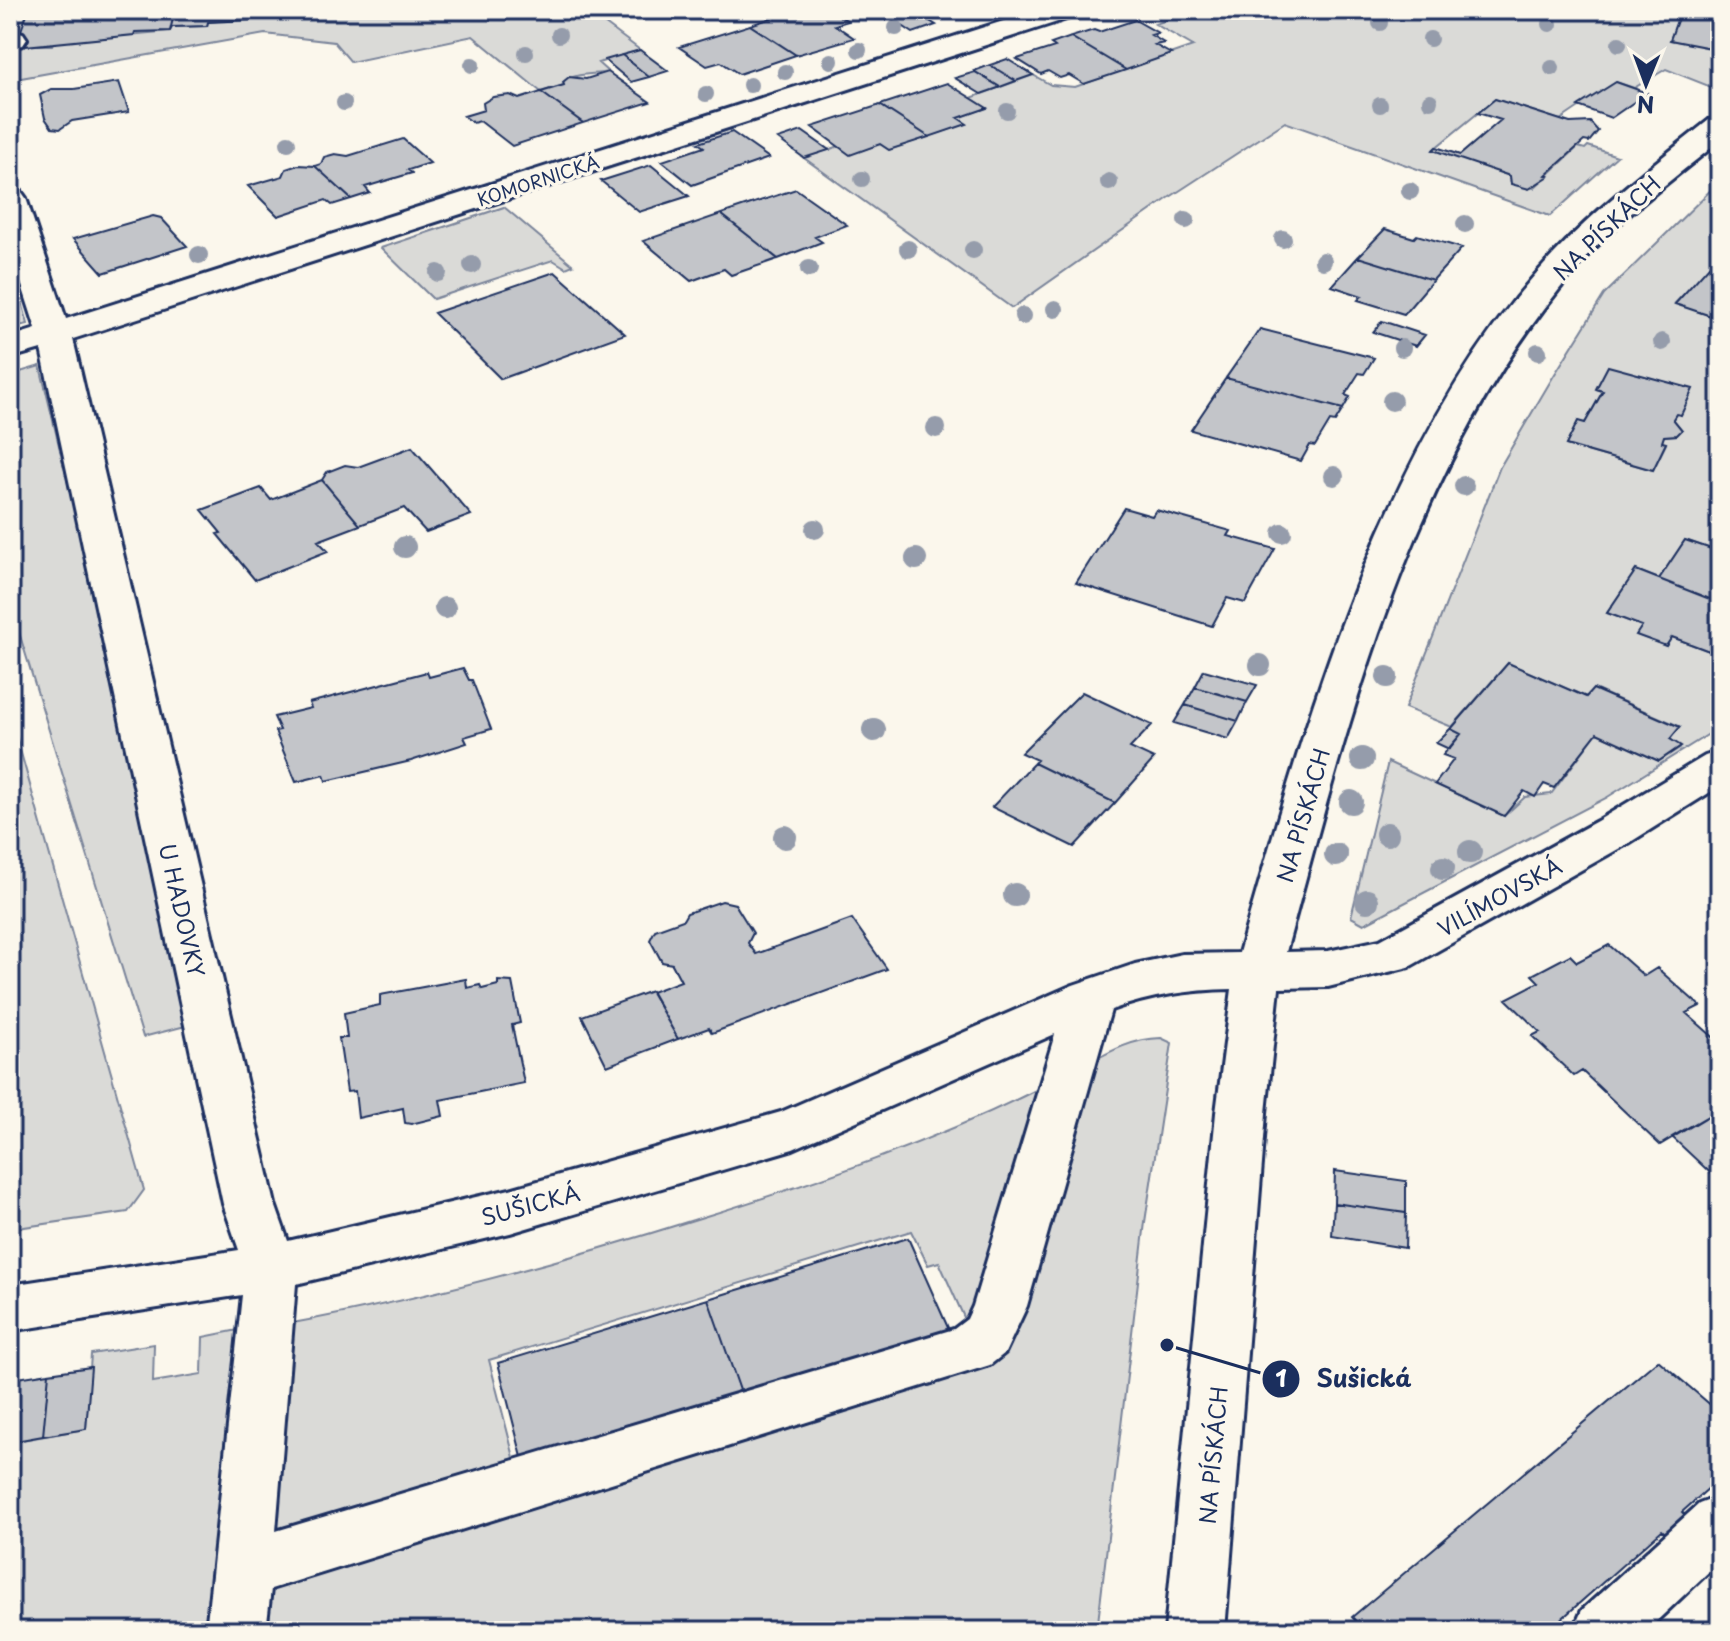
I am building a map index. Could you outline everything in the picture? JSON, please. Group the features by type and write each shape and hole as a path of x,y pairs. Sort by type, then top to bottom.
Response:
{"street":[{"name":"KOMORNICKÁ","path":"10,348 1066,10"},
{"name":"NA PÍSKÁCH","path":"1195,1631 1241,1113 1258,969 1316,760 1399,528 1449,427 1503,339 1565,261 1639,191 1720,126"},
{"name":"U HADOVKY","path":"10,198 55,336 249,1204 271,1268 236,1631"},
{"name":"VILÍMOVSKÁ","path":"1258,969 1328,969 1392,955 1613,832 1720,766"},
{"name":"SUŠICKÁ","path":"10,1308 271,1268 510,1211 793,1129 1090,998 1135,982 1182,972 1258,969"},
{"path":"244,1569 971,1348 986,1336 1000,1306 1090,998"},
{"path":"1603,1631 1720,1523"}],"shaded area":[{"path":"325,10 592,10 588,11 640,50 598,63 608,72 572,77 563,82 564,85 541,92 473,36 351,62 334,42 265,34 10,80 10,45 52,45 53,42 170,31 172,27 207,26 208,22"},
{"path":"1223,10 1691,10 1679,15 1670,40 1716,48 1720,40 1720,81 1711,87 1666,69 1634,88 1616,82 1560,120 1495,99 1434,149 1510,176 1511,184 1534,188 1578,147 1585,149 1588,146 1617,156 1550,216 1285,122 1170,197 1012,308 804,158 839,146 850,154 880,144 889,150 966,124 958,118 986,108 971,98 1033,75 1051,85 1075,87 1193,46 1155,24 1185,14 1196,19"},
{"path":"1720,181 1720,257 1675,303 1720,319 1720,552 1685,540 1659,579 1636,570 1607,613 1642,626 1637,635 1666,646 1672,637 1720,655 1720,727 1606,798 1364,924 1351,917 1388,762 1504,816 1525,797 1551,794 1597,733 1659,761 1681,747 1670,739 1679,726 1594,689 1586,697 1508,663 1452,727 1405,708 1500,467 1604,295","holes":["1603,391 1676,414 1673,419 1682,430 1677,435 1664,436 1662,442 1666,444 1653,470 1566,445 1578,422 1585,423"]},
{"path":"504,207 573,265 566,268 553,260 433,299 381,248"},
{"path":"10,262 28,324 10,328"},
{"path":"40,366 197,1023 143,1037 10,603 10,375"},
{"path":"10,714 144,1190 128,1212 10,1229"},
{"path":"1161,1038 1172,1043 1145,1222 1097,1631 248,1631 256,1583 983,1359 1083,1066 1130,1044"},
{"path":"1042,1087 978,1309 967,1324 939,1262 928,1265 911,1231 489,1360 518,1473 261,1542 282,1325 494,1278 703,1217 875,1159"},
{"path":"243,1329 208,1631 10,1631 10,1442 86,1429 91,1354 154,1344 153,1382 202,1374 203,1337"}],"building":[{"path":"175,10 170,31 135,32 134,35 15,47 28,11"},
{"path":"175,10 288,10 287,15 250,16 249,20 172,27 170,31"},
{"path":"797,10 830,10 848,21 835,25 854,38 796,55 750,25"},
{"path":"912,10 936,25 913,33 889,17"},
{"path":"1178,10 1201,10 1210,15 1195,19"},
{"path":"1691,10 1720,10 1720,40 1716,49 1670,40 1679,15"},
{"path":"1135,20 1158,33 1151,35 1164,43 1155,45 1171,54 1126,70 1071,37 1094,30 1099,32"},
{"path":"750,25 796,55 739,74 721,62 707,66 679,47"},
{"path":"1071,37 1126,70 1084,84 1069,75 1060,78 1048,71 1041,74 1017,59 1055,47 1051,44"},
{"path":"640,50 668,71 649,77 622,55"},
{"path":"622,55 649,77 631,82 605,60"},
{"path":"1007,59 1033,75 1016,81 990,65"},
{"path":"990,65 1016,81 1000,87 974,71"},
{"path":"608,72 650,102 583,123 541,92 564,85 563,82 569,77 586,79"},
{"path":"975,72 1001,87 981,94 955,78"},
{"path":"119,82 129,112 72,121 60,129 52,128 45,118 40,95 51,89"},
{"path":"1616,82 1647,93 1611,118 1578,106"},
{"path":"947,83 987,108 958,118 967,124 929,137 880,105"},
{"path":"541,92 583,123 512,146 480,121 473,123 464,116 484,110 483,103 493,97 510,95 519,99"},
{"path":"1495,99 1570,123 1590,122 1598,131 1589,142 1584,141 1546,175 1549,176 1529,189 1511,184 1510,176 1433,150 1436,147 1460,155 1501,120 1478,113"},
{"path":"880,105 929,137 889,150 880,144 850,155 812,127"},
{"path":"802,131 829,150 804,158 778,139"},
{"path":"732,132 769,158 692,185 662,161 704,147 698,143"},
{"path":"403,139 430,163 408,170 412,173 365,187 370,193 351,199 315,166 321,164 324,157 335,154 348,156"},
{"path":"298,165 315,166 351,199 332,205 326,200 278,216 248,186 283,176 286,169"},
{"path":"651,165 689,196 639,212 601,181"},
{"path":"796,189 847,225 815,237 822,242 778,259 721,214"},
{"path":"721,214 778,259 731,275 724,269 691,281 643,241"},
{"path":"153,216 161,218 187,246 103,273 73,239"},
{"path":"1385,229 1462,248 1433,280 1358,257"},
{"path":"1718,256 1720,319 1675,304"},
{"path":"1358,257 1433,280 1404,314 1358,300 1362,296 1332,286"},
{"path":"555,272 625,334 501,379 434,313"},
{"path":"1382,321 1425,335 1416,346 1373,332"},
{"path":"1260,329 1374,358 1364,374 1359,373 1345,395 1350,397 1343,409 1226,378"},
{"path":"1608,366 1693,389 1681,415 1676,414 1673,419 1682,430 1677,435 1664,436 1662,442 1666,443 1653,470 1566,445 1578,421 1585,423 1603,391 1596,389"},
{"path":"1226,378 1343,409 1335,422 1330,421 1315,446 1310,445 1301,461 1191,430"},
{"path":"412,447 471,515 426,532 404,508 360,525 322,480 327,472 345,465 358,467"},
{"path":"322,480 360,525 318,541 328,551 255,580 217,534 221,533 202,510 261,488 271,500"},
{"path":"1124,508 1152,516 1156,510 1231,531 1228,536 1275,549 1245,603 1227,598 1212,626 1076,583"},
{"path":"1685,540 1720,552 1720,603 1659,579"},
{"path":"1636,570 1720,603 1720,655 1672,637 1666,646 1636,635 1642,626 1607,613"},
{"path":"1508,663 1586,697 1593,689 1680,727 1670,739 1681,746 1659,761 1597,733 1554,788 1544,784 1535,797 1524,791 1504,816 1435,784 1454,759 1443,755 1461,734 1451,729"},
{"path":"463,668 472,680 491,729 464,737 467,743 411,761 326,781 324,775 296,782 275,731 280,730 274,717 311,708 309,703 427,672 429,677"},
{"path":"1204,670 1257,685 1247,702 1195,687"},
{"path":"1195,687 1247,702 1238,721 1185,705"},
{"path":"1082,692 1152,725 1130,748 1154,759 1115,803 1034,763 1037,760 1021,753"},
{"path":"1185,705 1238,721 1228,739 1174,723"},
{"path":"1452,727 1461,734 1449,749 1436,743"},
{"path":"1034,763 1115,803 1074,847 992,807"},
{"path":"722,901 735,904 753,933 748,943 756,954 852,919 887,969 712,1033 709,1028 678,1039 651,992 681,981 672,964 662,962 650,940 655,930 683,920 687,913"},
{"path":"1609,945 1644,976 1657,968 1700,1006 1686,1013 1720,1043 1720,1097 1717,1099 1720,1109 1660,1145 1582,1071 1574,1076 1532,1036 1540,1032 1506,999 1539,982 1532,975 1570,955 1577,962"},
{"path":"466,979 467,988 480,985 482,989 498,985 498,981 512,982 520,1023 512,1025 524,1083 440,1100 443,1116 411,1124 405,1123 403,1108 358,1118 355,1091 347,1092 339,1038 347,1038 344,1013 380,1005 380,995"},
{"path":"651,991 678,1039 607,1066 582,1016"},
{"path":"1720,1109 1720,1182 1672,1137"},
{"path":"1335,1171 1406,1181 1406,1213 1334,1203"},
{"path":"1334,1203 1406,1213 1405,1248 1332,1236"},
{"path":"908,1238 949,1330 742,1396 708,1299"},
{"path":"708,1299 742,1396 524,1465 498,1363"},
{"path":"1658,1360 1720,1413 1720,1478 1682,1512 1685,1515 1665,1533 1662,1530 1557,1623 1561,1626 1555,1631 1365,1631 1352,1617"},
{"path":"91,1367 86,1429 43,1436 49,1373"},
{"path":"49,1373 43,1436 10,1442 11,1379"}],"place":[{"name":"Sušická","path":"1167,1345"}]}
